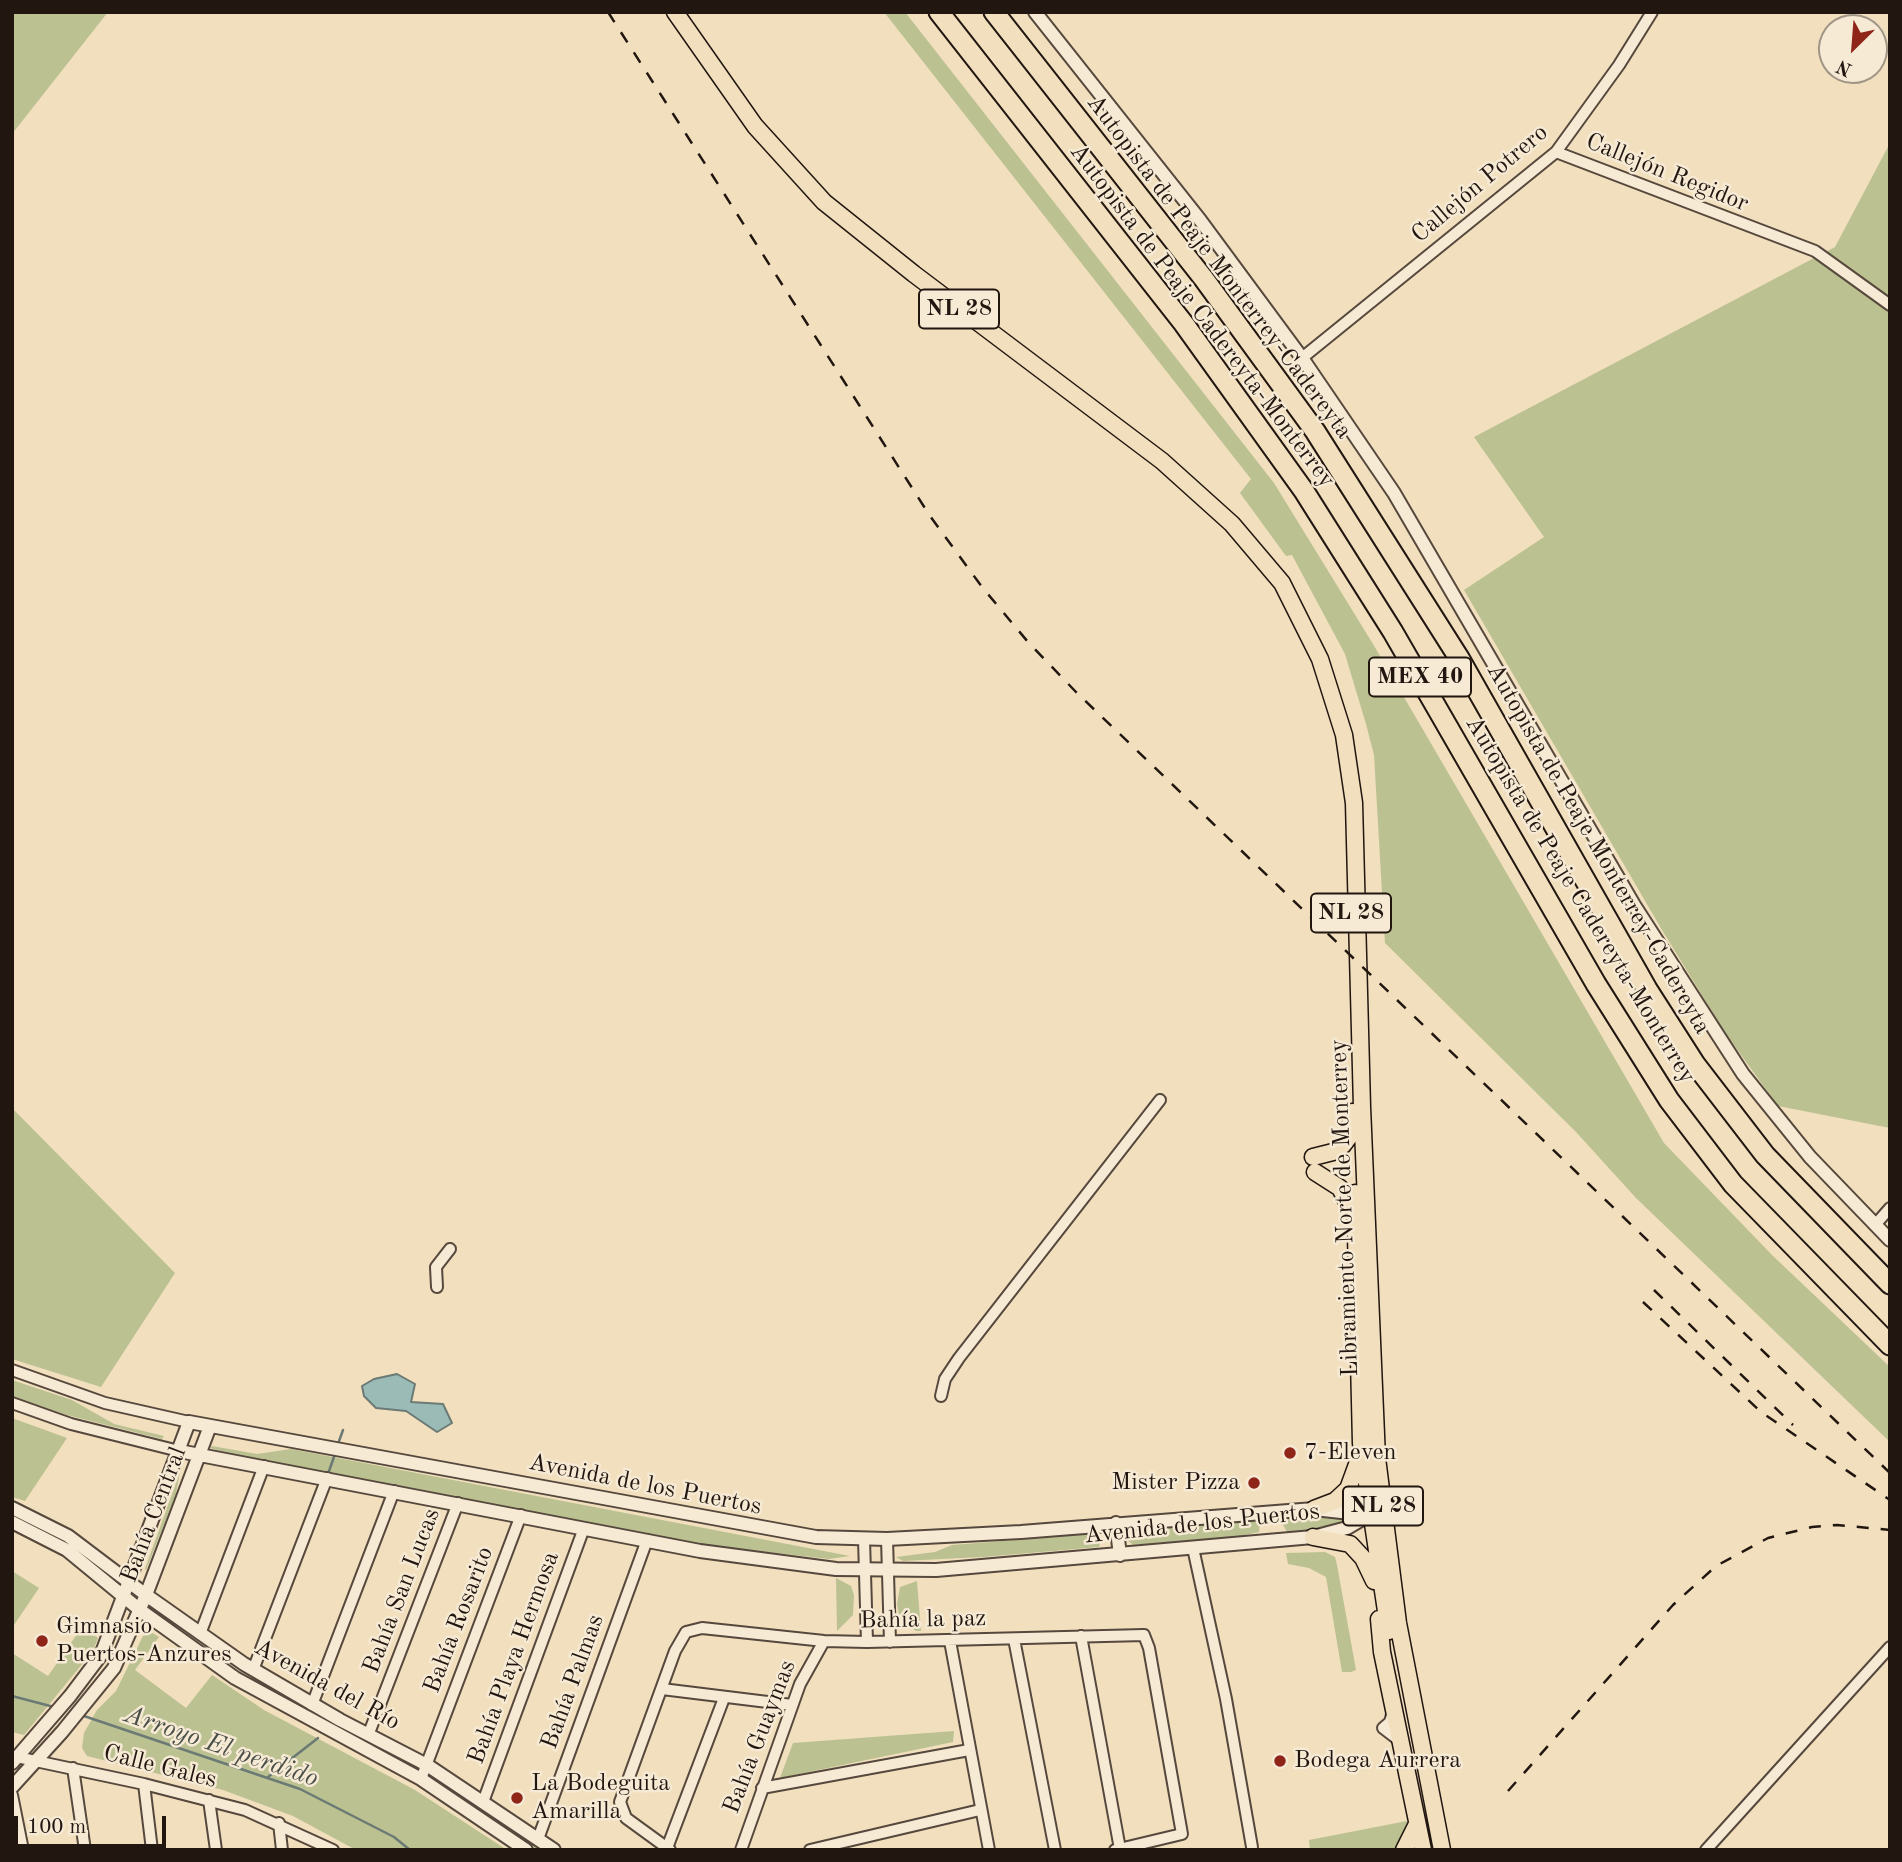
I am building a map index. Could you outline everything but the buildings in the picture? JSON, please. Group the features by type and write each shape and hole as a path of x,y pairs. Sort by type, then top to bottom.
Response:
{"highway":[{"name":"Autopista de Peaje Cadereyta-Monterrey","path":"939,12 1192,334 1304,491 1393,632 1596,984 1669,1100 1742,1193 1890,1345"},
{"name":"Autopista de Peaje Monterrey-Cadereyta","path":"994,12 1204,279 1329,452 1459,658 1647,989 1695,1064 1765,1155 1890,1284"}],"main road":[{"name":"Libramiento Norte de Monterrey","path":"675,12 755,126 824,202 931,287 1171,468 1232,524 1274,575 1306,626 1320,659 1338,711 1352,778 1365,1199 1376,1387 1377,1458 1392,1628 1433,1850"},
{"name":"Libramiento Norte de Monterrey","path":"1274,575 1276,586 1300,631 1324,686 1338,736 1346,784 1351,890 1352,1112 1361,1443 1369,1515"},
{"path":"1352,1112 1349,1137 1343,1146 1314,1164 1340,1188 1355,1223"},
{"path":"1376,1387 1370,1417 1374,1496 1369,1515 1377,1526 1392,1628 1387,1678"},
{"path":"1314,1509 1335,1500 1348,1489 1358,1466 1361,1443"},
{"path":"1313,1537 1333,1538 1350,1544 1366,1563 1392,1628"},
{"path":"1366,1563 1423,1850"},
{"name":"Libramiento Norte de Monterrey","path":"1392,1628 1428,1779 1440,1850"},
{"path":"1404,1850 1417,1824"}],"street":[{"path":"1035,12 1200,220 1302,358 1418,532 1634,905 1744,1074 1810,1157 1890,1240"},
{"name":"Callejón Potrero","path":"1302,358 1556,152 1619,65 1653,12"},
{"name":"Callejón Regidor","path":"1556,152 1762,233 1815,251 1890,305"},
{"path":"941,1396 944,1379 959,1358 1160,1101"},
{"path":"1875,1225 1890,1208"},
{"path":"437,1287 436,1267 450,1249"},
{"name":"Avenida de los Puertos","path":"12,1370 104,1404 189,1422 790,1533 887,1539 1021,1532 1314,1509 1369,1515"},
{"name":"Avenida de los Puertos","path":"12,1403 71,1424 179,1451 766,1562 888,1570 946,1569 1313,1537 1347,1528 1369,1515"},
{"name":"Bahía Central","path":"14,1759 73,1693 100,1655 189,1422"},
{"name":"Bahía Central","path":"12,1787 62,1732 114,1668 146,1595 210,1426"},
{"path":"200,1634 264,1466"},
{"path":"235,1678 248,1667 327,1478"},
{"path":"312,1704 394,1491"},
{"name":"Bahía San Lucas","path":"369,1733 458,1503"},
{"name":"Avenida del Río","path":"12,1508 68,1535 129,1583 248,1667 427,1765 554,1850"},
{"name":"Bahía Rosarito","path":"421,1779 521,1516"},
{"name":"Avenida del Río","path":"12,1522 67,1550 140,1610 235,1678 421,1779 526,1850"},
{"path":"1116,1523 1120,1555"},
{"name":"Bahía Playa Hermosa","path":"483,1802 584,1528"},
{"path":"864,1539 867,1642"},
{"path":"887,1539 890,1642"},
{"name":"Bahía Palmas","path":"538,1839 647,1540"},
{"path":"1192,1548 1226,1699 1252,1847"},
{"name":"Bahía la paz","path":"669,1849 626,1818 620,1808 621,1792 680,1640 686,1632 694,1629 717,1629 824,1641 867,1642 1144,1635 1149,1648 1182,1835 1117,1849"},
{"path":"1081,1636 1117,1849"},
{"path":"1014,1639 1055,1850"},
{"name":"Bahía Guaymas","path":"741,1850 792,1705 810,1662 824,1641"},
{"path":"950,1641 989,1850"},
{"path":"1706,1850 1890,1647"},
{"path":"662,1689 792,1705"},
{"path":"73,1693 86,1703"},
{"path":"669,1849 724,1698"},
{"path":"762,1788 969,1750"},
{"name":"Calle Gales","path":"14,1759 73,1768 209,1800 279,1823 333,1850"},
{"path":"73,1768 85,1850"},
{"path":"144,1784 152,1850"},
{"path":"12,1795 23,1850"},
{"path":"209,1800 216,1850"},
{"path":"810,1850 980,1810"},
{"path":"279,1823 282,1850"}],"green space":[{"path":"12,12 108,12 12,134"},
{"path":"884,12 905,12 1274,483 1373,644 1664,1143 1772,1255 1890,1367 1890,1442 1636,1198 1576,1132 1385,943 1374,755 1345,654 1292,555 1286,556 1240,493 1251,479"},
{"path":"1890,143 1890,1128 1778,1106 1725,1033 1662,930 1464,590 1544,537 1474,437 1835,247"},
{"path":"12,1108 175,1273 101,1387 12,1359"},
{"path":"12,1380 72,1400 114,1424 164,1436 162,1439 67,1415 17,1398 12,1396"},
{"path":"12,1418 67,1438 25,1501 12,1497"},
{"path":"212,1446 257,1454 291,1449 850,1556 829,1559 680,1542 222,1452 210,1448"},
{"path":"180,1472 176,1494 146,1570 145,1569"},
{"path":"1342,1513 1348,1521 1341,1527 1287,1532 1283,1525 1287,1517"},
{"path":"1254,1520 1260,1523 1259,1532 1241,1536 1133,1545 1125,1538 1132,1530"},
{"path":"1092,1534 1102,1537 1099,1547 903,1561 896,1557 935,1552 952,1545"},
{"path":"1325,1552 1335,1557 1337,1565 1356,1670 1351,1672 1342,1672 1326,1577 1309,1568 1288,1564 1286,1553"},
{"path":"12,1571 39,1588 12,1628"},
{"path":"836,1578 851,1586 854,1595 853,1615 837,1631"},
{"path":"917,1581 921,1631 916,1631 900,1620 897,1604 900,1587"},
{"path":"82,1627 98,1638 93,1651 24,1735 12,1732 12,1653 48,1676"},
{"path":"151,1632 159,1637 135,1670 186,1708 212,1675 264,1710 415,1790 507,1850 356,1850 293,1816 223,1790 87,1756 82,1748 84,1733 97,1710 116,1691 143,1636"},
{"path":"954,1731 953,1742 780,1778 793,1743"},
{"path":"433,1778 438,1780 541,1850 535,1850"},
{"path":"1407,1821 1406,1833 1400,1844 1392,1850 1310,1850 1309,1840"}],"water":[{"path":"397,1374 415,1384 411,1402 443,1404 452,1423 437,1432 406,1411 376,1408 364,1396 362,1386 374,1379"}],"waterway":[{"path":"338,1444 343,1430"},
{"path":"328,1474 335,1454"},
{"name":"Arroyo El perdido","path":"12,1696 54,1707"},
{"name":"Arroyo El perdido","path":"81,1715 300,1789 394,1837 410,1850"},
{"path":"268,1777 318,1738"}],"railway":[{"path":"608,12 930,516 982,587 1028,642 1076,692 1890,1473"},
{"path":"1654,1290 1793,1425"},
{"path":"1643,1302 1761,1412 1890,1500"},
{"path":"1508,1791 1673,1605 1716,1566 1768,1538 1812,1527 1837,1525 1890,1530"}],"place":[{"name":"7-Eleven","path":"1290,1453"},
{"name":"Mister Pizza","path":"1254,1483"},
{"name":"Gimnasio Puertos-Anzures","path":"42,1641"},
{"name":"Bodega Aurrera","path":"1280,1761"},
{"name":"La Bodeguita Amarilla","path":"517,1798"}]}
